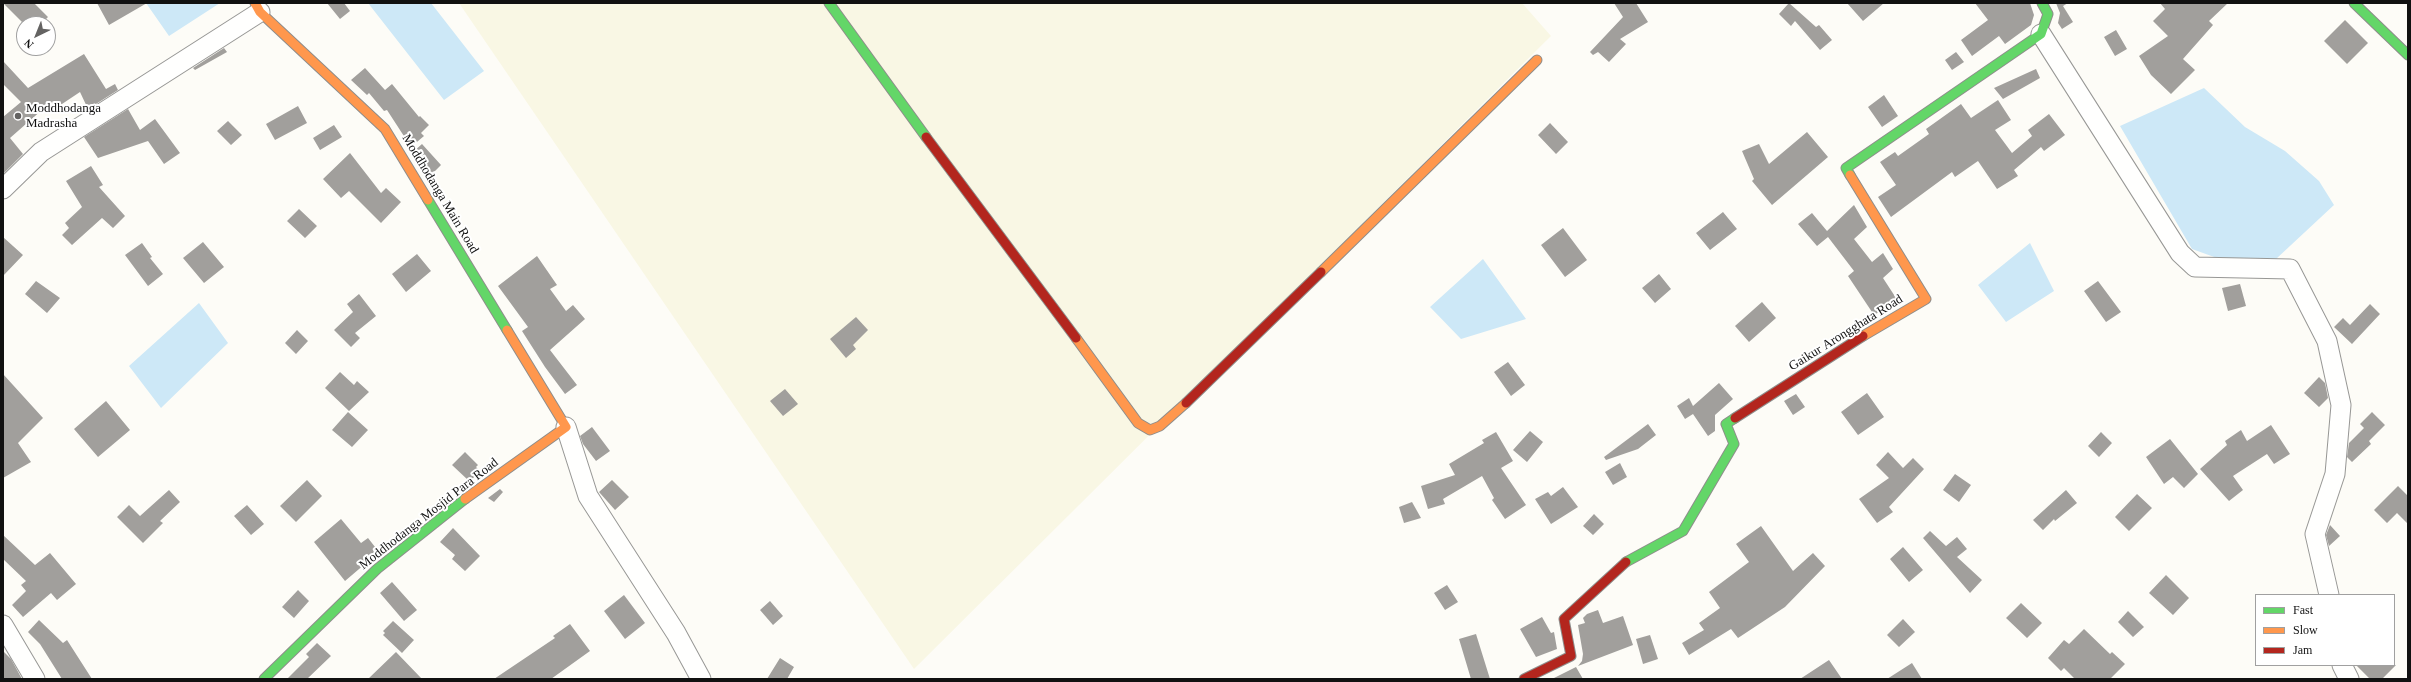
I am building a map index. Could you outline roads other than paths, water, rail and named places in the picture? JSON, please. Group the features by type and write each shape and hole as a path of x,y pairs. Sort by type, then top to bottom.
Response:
{"street":[{"path":"829,3 914,123 1055,308 1134,418 1145,429 1150,430 1160,426 1200,390 1537,60"},
{"path":"2042,3 2048,14 2041,34 2180,253 2195,267 2290,269 2328,341 2341,405 2335,474 2315,534 2329,594"},
{"path":"2354,3 2408,55"},
{"path":"3,189 41,152 258,8"},
{"name":"Moddhodanga Main Road","path":"258,8 385,129 566,428"},
{"name":"Gaikur Arongghata Road","path":"1524,679 1571,656 1564,619 1629,558 1683,531 1734,444 1726,424 1862,336 1926,299 1846,168 2041,34"},
{"path":"566,428 588,496 670,623 701,679"},
{"name":"Moddhodanga Mosjid Para Road","path":"264,679 352,592 383,564 488,481 566,428"},
{"path":"3,625 35,679"},
{"path":"2342,666 2349,679"}],"water":[{"path":"146,3 220,3 169,36"},
{"path":"368,3 431,3 484,71 444,100"},
{"path":"2204,88 2245,127 2285,151 2319,181 2334,205 2276,259 2228,262 2192,249 2120,126"},
{"path":"2030,243 2054,291 2006,322 1978,285"},
{"path":"1483,259 1526,319 1461,339 1430,307"},
{"path":"199,303 228,343 161,408 129,366"}],"place":[{"name":"Moddhodanga Madrasha","path":"18,116"}]}
